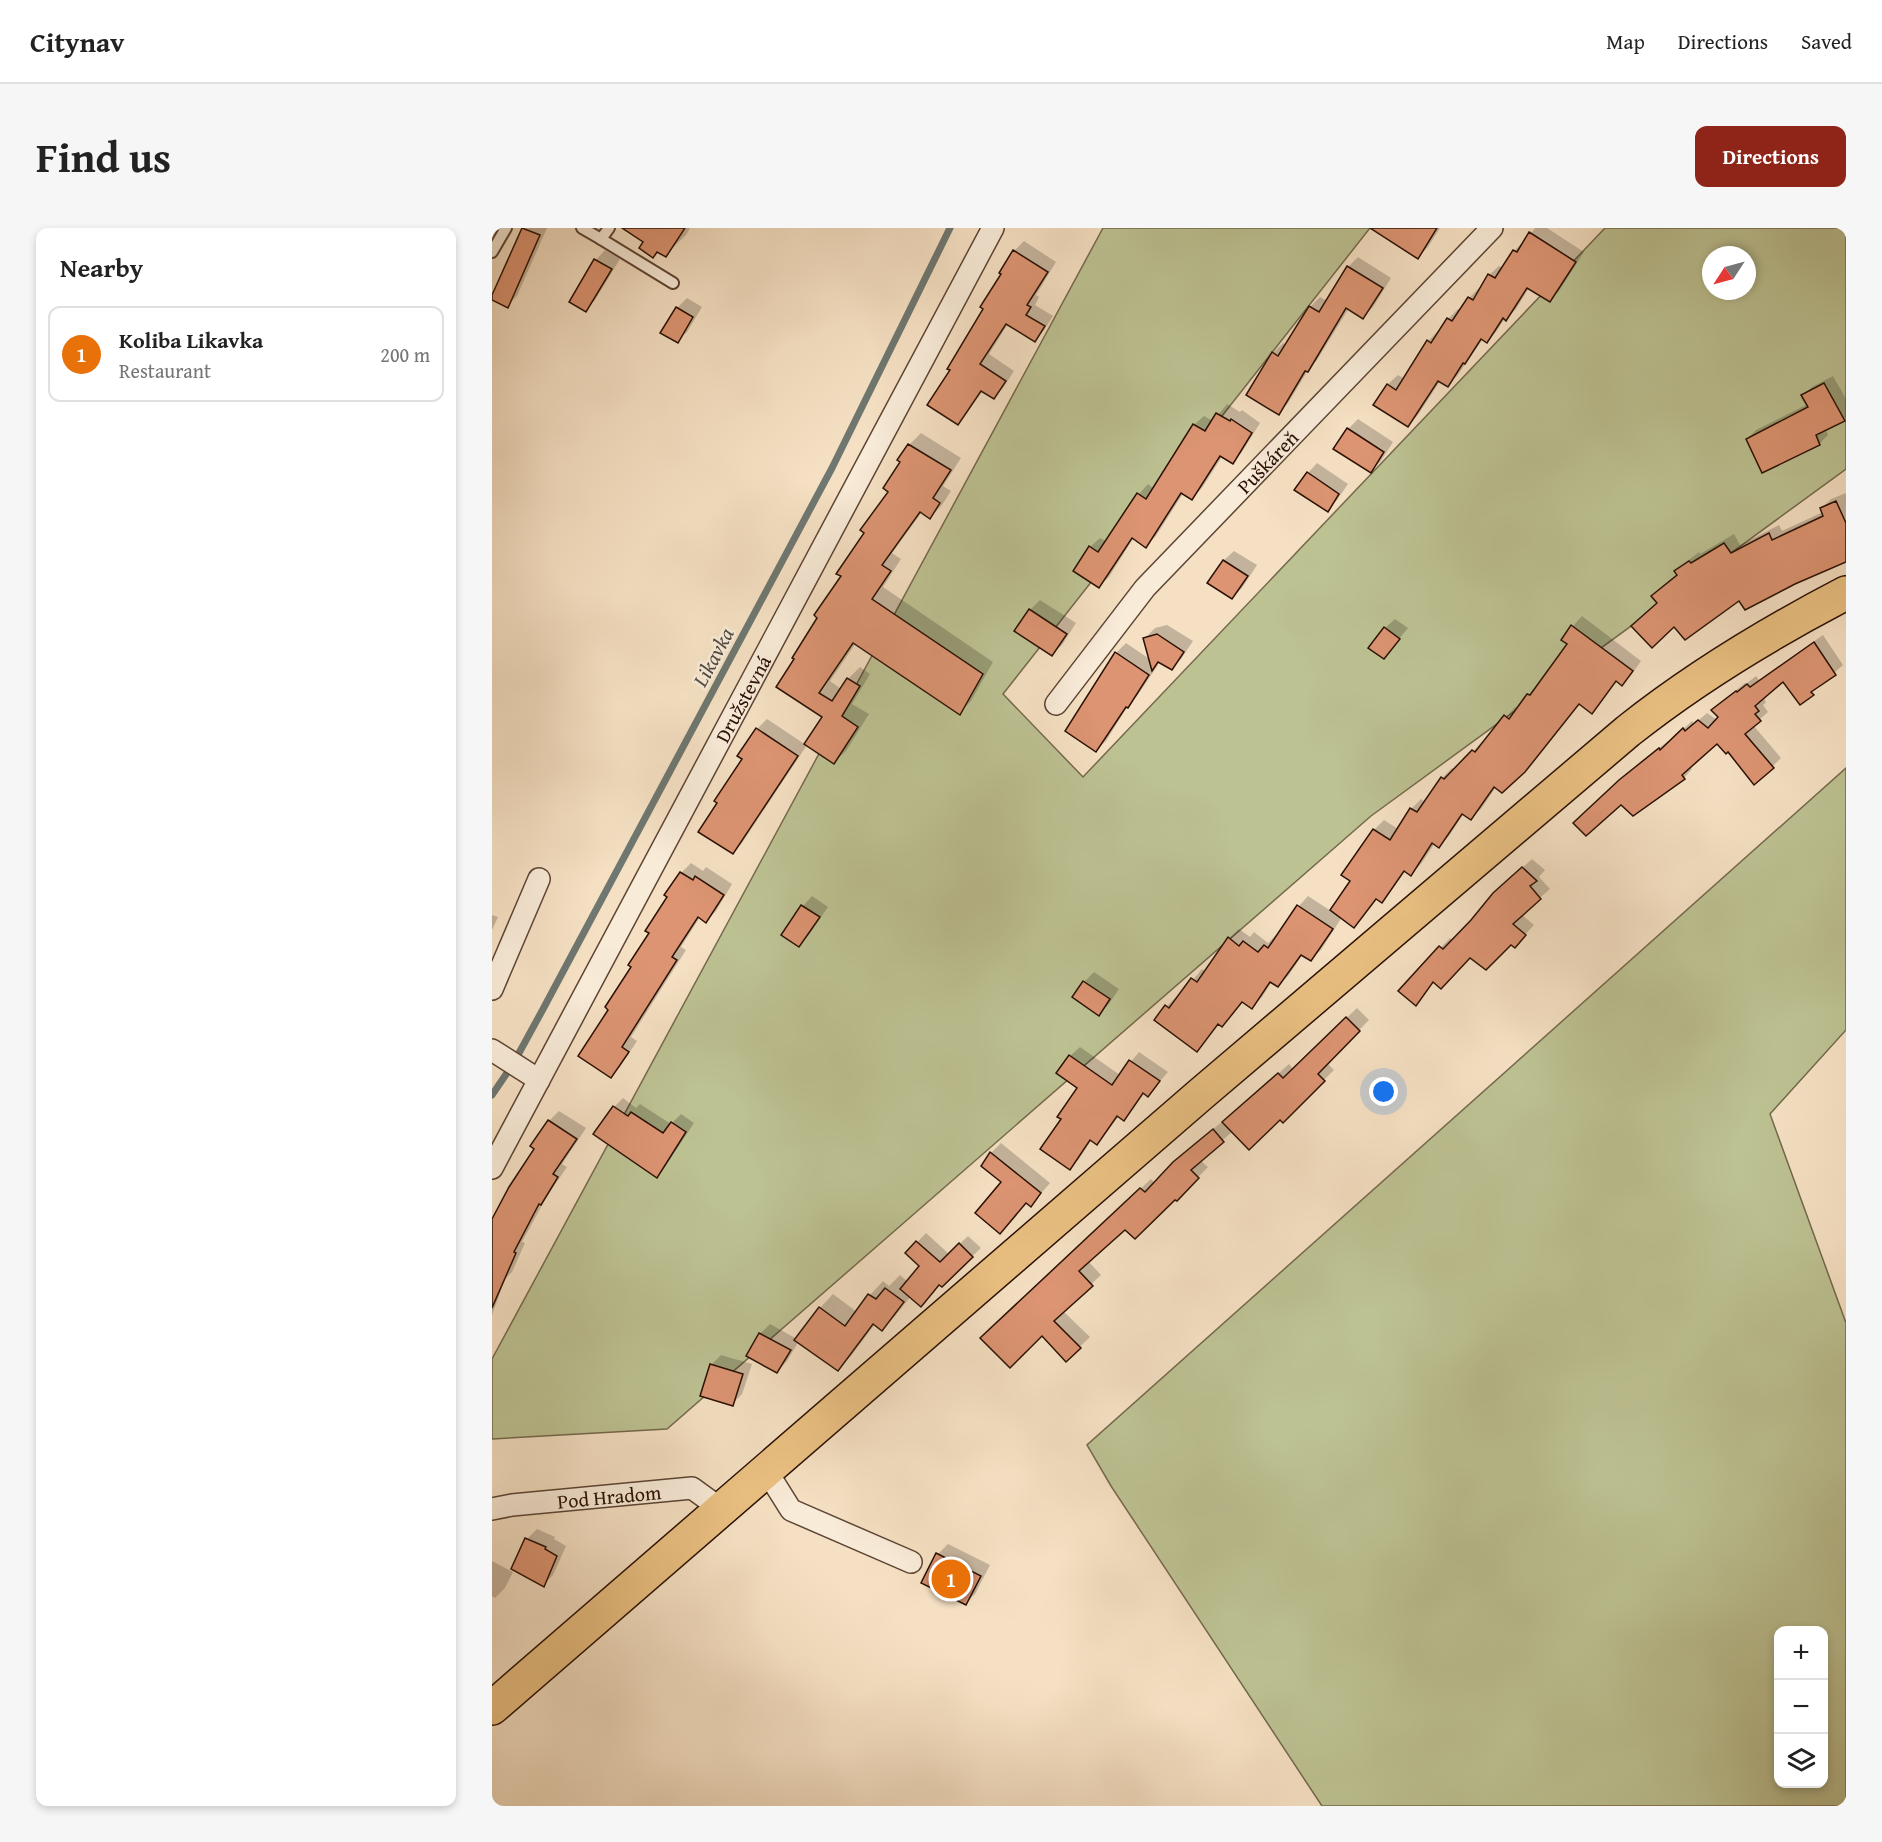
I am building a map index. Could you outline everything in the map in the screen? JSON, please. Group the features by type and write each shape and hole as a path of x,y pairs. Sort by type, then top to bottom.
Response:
{"main road":[{"path":"492,1708 1201,1095 1628,731 1684,688 1731,657 1846,593"}],"street":[{"name":"Družstevná","path":"492,1168 993,228"},
{"name":"Puškáreň","path":"1056,704 1144,588 1492,228"},
{"path":"492,989 538,879"},
{"path":"492,1050 539,1080"},
{"path":"766,1470 791,1510 911,1562"},
{"name":"Pod Hradom","path":"492,1509 512,1504 692,1488 721,1509"}],"lane":[{"path":"492,252 506,228"},
{"path":"582,228 673,283"},
{"path":"601,238 609,228"}],"green space":[{"path":"1103,228 1370,228 1003,694 1083,777 1605,228 1846,228 1846,469 1371,816 667,1429 492,1439 492,1359"},
{"path":"1846,768 1846,1030 1770,1114 1846,1323 1846,1806 1322,1806 1111,1486 1087,1445"}],"building":[{"path":"522,228 540,235 508,308 492,300 492,295"},
{"path":"622,228 685,228 666,257 657,252 653,258 639,248 643,242"},
{"path":"1370,228 1437,228 1418,259"},
{"path":"1529,232 1576,262 1550,302 1527,288 1506,321 1503,318 1487,343 1481,339 1448,387 1438,381 1408,427 1373,405 1387,384 1396,390 1427,340 1431,343 1447,318 1452,321 1468,297 1473,300 1488,274 1495,278 1513,250 1517,252"},
{"path":"1013,250 1048,272 1027,305 1031,307 1026,315 1045,326 1035,342 1006,324 980,364 1006,381 994,399 981,391 958,425 927,405 950,370 947,369 983,309 980,307"},
{"path":"594,259 612,269 586,312 569,302"},
{"path":"1347,266 1383,288 1363,319 1346,308 1279,415 1246,395 1272,352 1278,356 1309,306 1319,312"},
{"path":"676,307 693,317 678,343 660,333"},
{"path":"1824,383 1845,421 1816,435 1820,445 1762,473 1746,439 1808,407 1801,395"},
{"path":"1216,413 1230,421 1231,419 1252,433 1233,464 1220,456 1192,500 1181,493 1146,548 1132,538 1099,588 1073,571 1089,546 1098,552 1137,493 1146,499 1193,424 1205,431"},
{"path":"1347,428 1384,452 1371,473 1333,449"},
{"path":"908,444 951,470 933,498 940,503 930,519 920,512 882,565 891,571 872,599 983,674 960,715 853,643 819,693 832,701 847,678 860,686 842,716 858,727 834,764 804,744 822,717 776,687 817,618 814,615 841,576 836,574 864,533 860,530 888,492 883,488 900,462 897,460"},
{"path":"1307,472 1339,494 1328,512 1294,490"},
{"path":"1836,501 1846,523 1846,562 1795,584 1745,610 1739,601 1685,640 1674,627 1652,648 1631,626 1657,603 1651,596 1677,575 1674,571 1689,561 1691,563 1724,543 1731,553 1769,533 1772,540 1823,516 1820,508"},
{"path":"1223,560 1248,576 1232,599 1207,583"},
{"path":"1029,609 1067,634 1052,656 1014,631"},
{"path":"1571,625 1633,671 1622,686 1616,681 1592,714 1579,704 1525,772 1502,793 1494,787 1471,820 1462,814 1439,848 1432,843 1411,876 1404,871 1382,903 1376,899 1354,928 1330,910 1350,881 1341,875 1373,829 1390,840 1410,808 1417,812 1441,777 1444,779 1472,750 1475,752 1504,715 1509,719 1527,694 1530,695 1567,644 1561,640"},
{"path":"1384,627 1400,639 1384,659 1368,648"},
{"path":"1157,634 1184,652 1172,670 1158,662 1152,671 1143,638"},
{"path":"1814,642 1836,675 1811,692 1814,695 1800,705 1783,682 1755,706 1759,711 1755,714 1761,721 1745,734 1774,768 1754,785 1728,752 1726,754 1717,744 1682,775 1685,779 1633,816 1621,805 1586,836 1573,823 1619,780 1659,748 1660,750 1683,728 1685,731 1698,720 1708,728 1718,717 1711,710 1747,684 1750,687"},
{"path":"1115,652 1149,675 1096,752 1065,731"},
{"path":"756,728 798,756 733,854 698,832 717,803 714,801 742,759 737,756"},
{"path":"1522,867 1537,881 1530,886 1541,899 1513,924 1526,935 1515,948 1511,945 1486,970 1470,958 1441,989 1433,982 1416,1006 1398,991 1439,946 1443,949 1493,893"},
{"path":"680,872 693,880 695,876 724,895 706,923 698,917 672,957 677,960 622,1047 629,1052 611,1078 578,1056 608,1010 605,1007 631,967 628,965 649,933 645,931 667,897 664,895"},
{"path":"801,905 820,917 799,947 781,935"},
{"path":"1297,905 1333,929 1311,961 1301,955 1278,987 1270,982 1252,1009 1242,1002 1222,1027 1218,1024 1197,1052 1154,1020 1165,1005 1169,1008 1191,978 1197,982 1228,937 1239,946 1243,941 1258,952 1264,945 1268,948"},
{"path":"1083,981 1110,999 1099,1016 1072,997"},
{"path":"1346,1017 1360,1031 1318,1074 1325,1081 1283,1123 1280,1120 1249,1150 1222,1122 1278,1073 1283,1078"},
{"path":"1069,1055 1112,1085 1129,1060 1160,1081 1148,1097 1143,1093 1124,1121 1117,1116 1097,1145 1090,1140 1070,1170 1040,1149 1061,1119 1057,1117 1077,1088 1056,1073"},
{"path":"613,1106 628,1116 631,1112 663,1133 671,1122 686,1132 657,1178 593,1134"},
{"path":"548,1120 577,1139 553,1174 558,1177 541,1205 539,1204 514,1252 516,1253 492,1308 492,1219 509,1187 534,1149 530,1146"},
{"path":"1213,1129 1224,1142 1191,1170 1199,1178 1135,1239 1125,1230 1079,1271 1093,1286 1054,1321 1081,1348 1066,1362 1042,1336 1010,1368 980,1338 1140,1188 1145,1192 1173,1162"},
{"path":"990,1152 1041,1193 1031,1207 1026,1203 1000,1234 975,1213 1001,1182 981,1166"},
{"path":"916,1241 940,1262 959,1243 973,1257 942,1287 939,1285 921,1307 900,1289 919,1266 905,1253"},
{"path":"885,1288 904,1302 882,1331 873,1324 838,1371 794,1340 819,1307 845,1326 868,1294 876,1299"},
{"path":"759,1333 791,1350 777,1373 746,1356"},
{"path":"710,1364 743,1374 733,1406 700,1396"},
{"path":"525,1538 546,1547 545,1549 557,1556 544,1587 511,1569"},
{"path":"936,1553 981,1576 966,1605 921,1583"}],"waterway":[{"name":"Likavka","path":"492,1095 513,1064 542,1011 832,468 950,228"}],"place":[{"name":"Koliba Likavka","path":"951,1579"}]}
